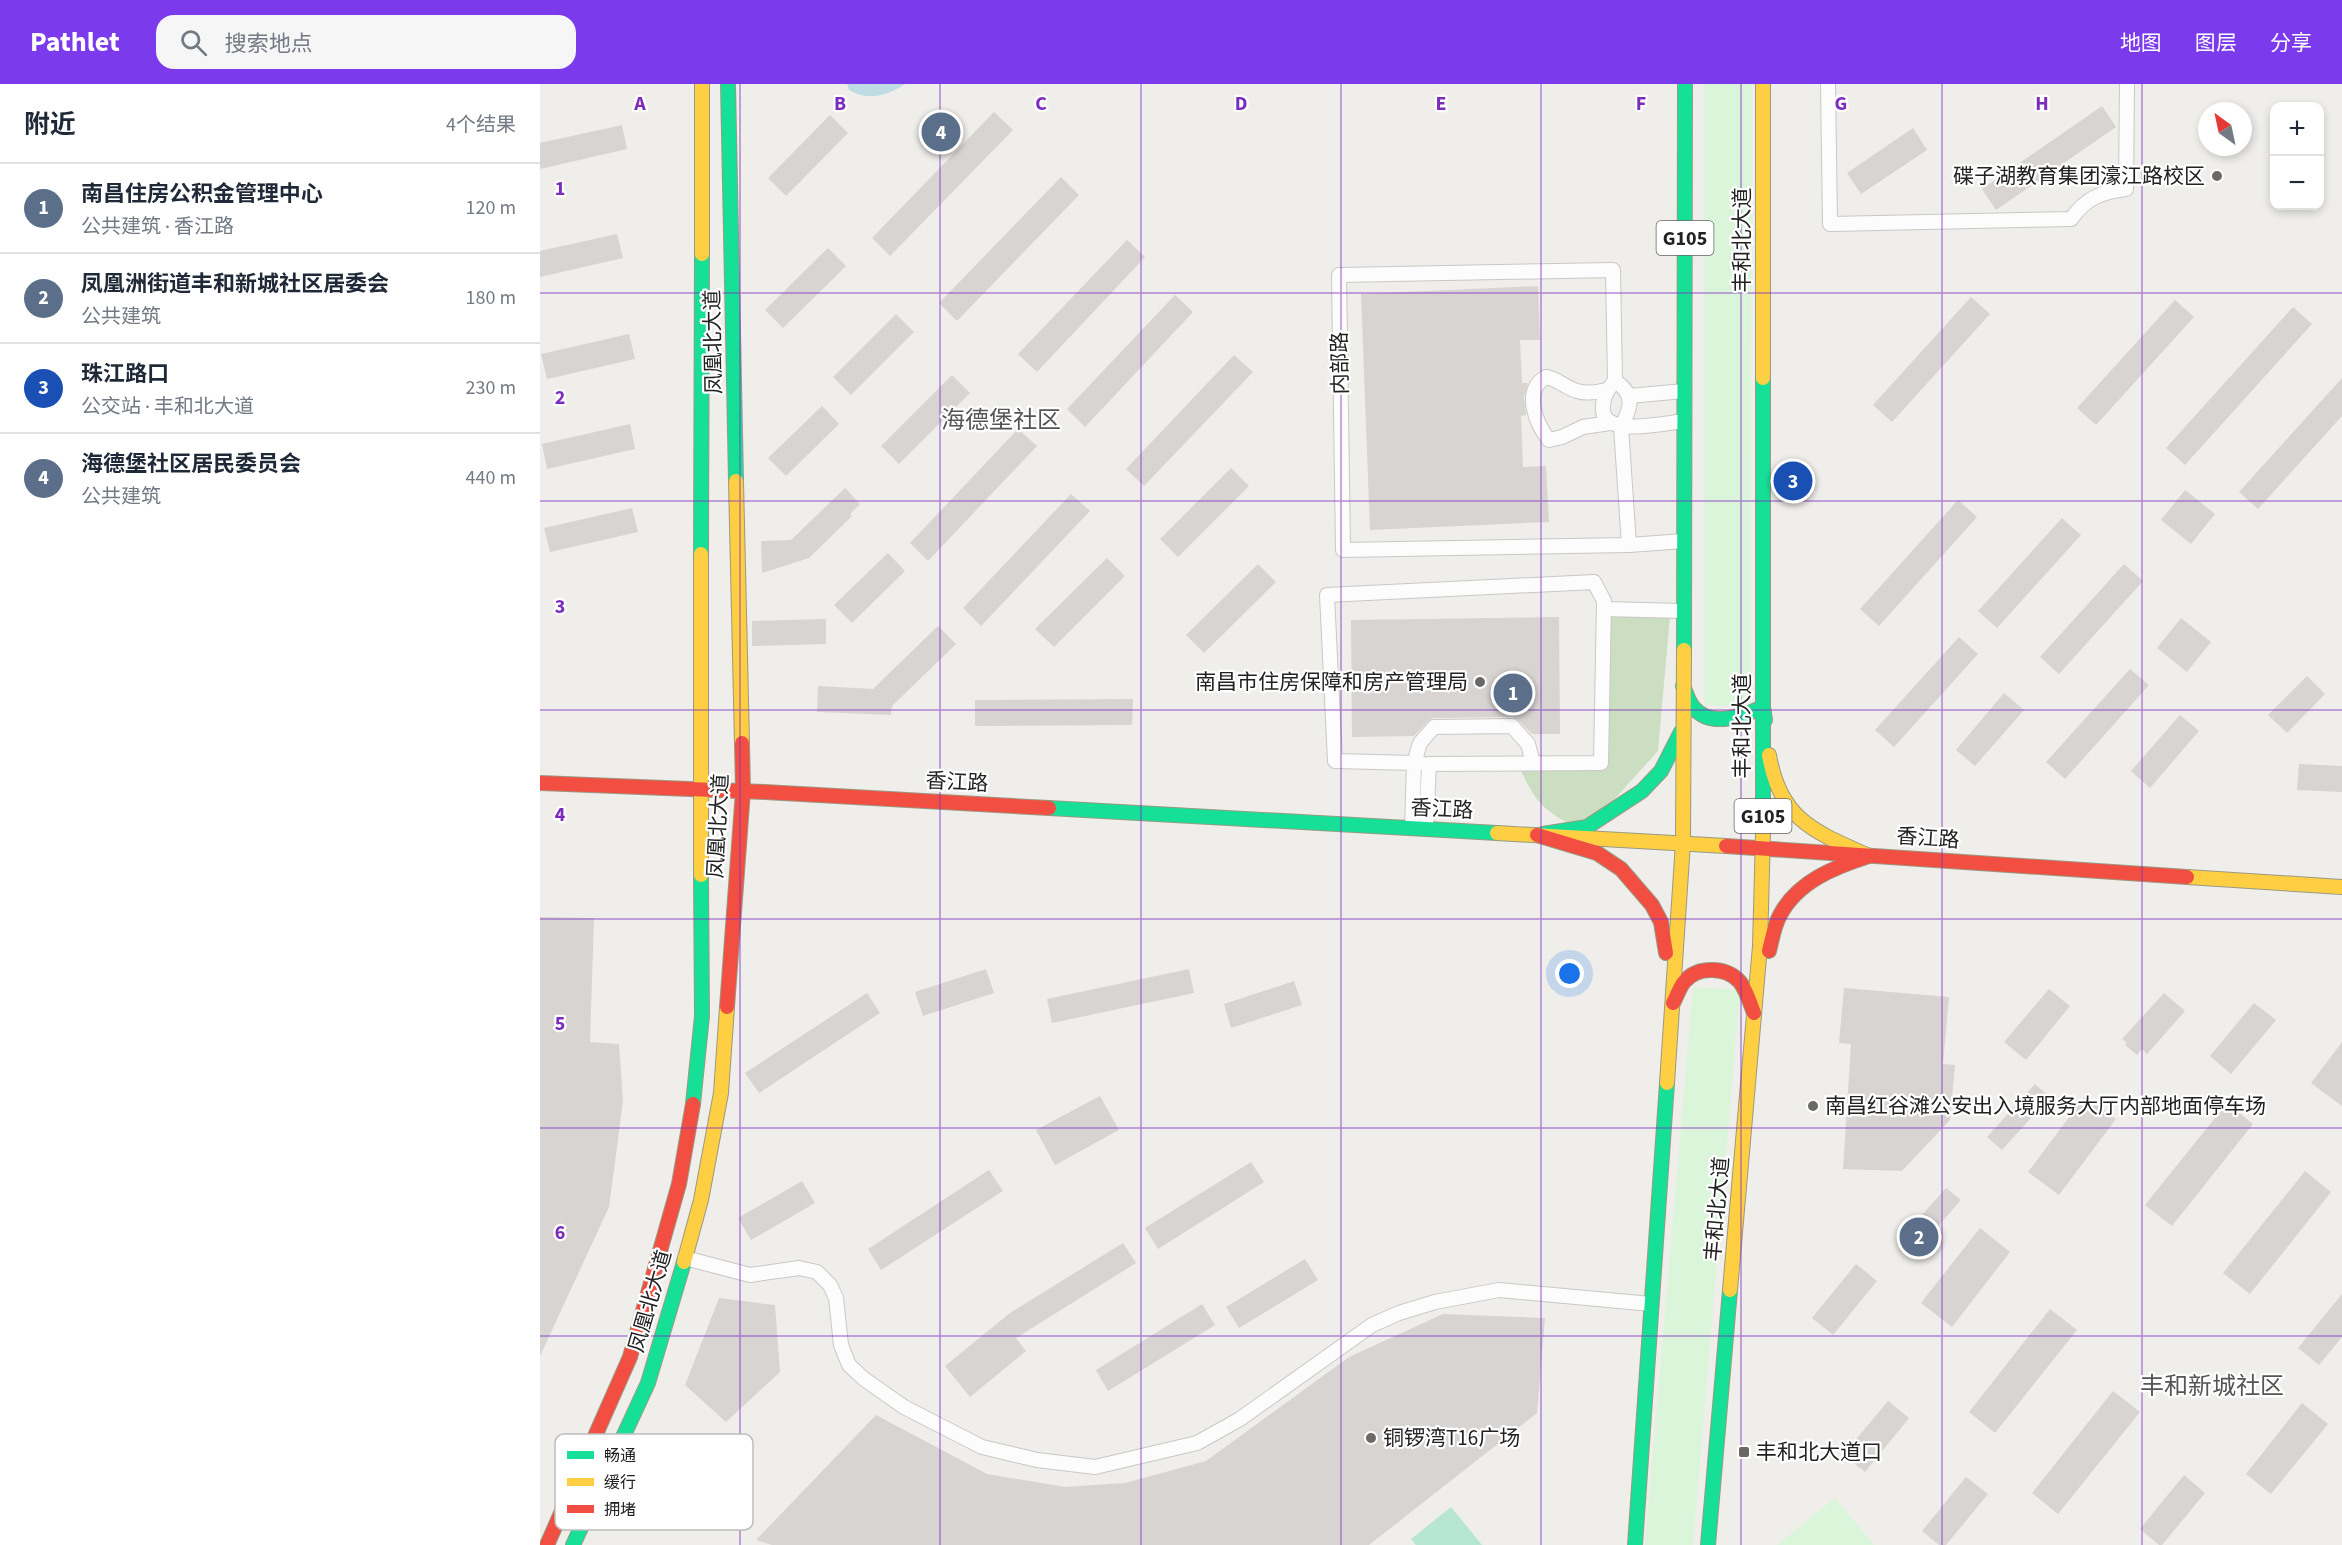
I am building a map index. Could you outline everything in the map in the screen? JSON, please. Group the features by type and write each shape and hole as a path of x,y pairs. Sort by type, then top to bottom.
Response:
{"main road":[{"name":"凤凰北大道","path":"596,1434 630,1357 679,1184 694,1100 702,1016 700,789 702,84"},
{"name":"凤凰北大道","path":"624,1434 648,1383 685,1258 701,1200 721,1093 743,791 728,84"},
{"name":"G105","path":"1635,1545 1683,843 1685,84"},
{"name":"丰和北大道","path":"1708,1545 1760,946 1763,849 1763,84"},
{"path":"1683,686 1694,708 1706,716 1742,717 1763,707 1770,765 1785,798 1796,814 1814,831 1869,856"},
{"path":"1537,835 1587,826 1642,791 1661,771 1683,728"},
{"name":"香江路","path":"540,783 743,791 1683,843 2342,887"},
{"path":"1537,835 1597,853 1621,869 1652,905 1661,922 1672,1006"},
{"path":"1755,1015 1775,925 1784,907 1803,888 1824,874 1845,863 1869,856"},
{"path":"1672,1006 1685,981 1706,969 1718,970 1738,979 1747,993 1755,1015"},
{"name":"凤凰北大道","path":"547,1545 555,1527"},
{"name":"凤凰北大道","path":"573,1545 580,1530"}],"street":[{"path":"1828,84 1830,224 2071,219 2088,199 2098,194 2126,189 2127,84"},
{"name":"内部路","path":"1611,386 1614,270 1339,275 1343,550 1629,545 1684,541"},
{"path":"1615,425 1630,410 1629,396 1623,387 1611,386 1592,393 1576,391 1555,378 1546,377 1535,388 1533,401 1538,425 1549,440 1562,437 1583,427 1684,422"},
{"path":"1611,386 1603,403 1604,417 1615,425 1629,545"},
{"path":"1629,396 1684,391"},
{"path":"1594,582 1604,605 1601,763 1429,764 1335,761 1327,595 1594,582"},
{"path":"1604,605 1684,606"},
{"path":"1412,828 1414,763 1420,743 1434,727 1512,726 1528,744 1533,763"},
{"path":"1426,829 1429,764"},
{"path":"685,1258 750,1275 799,1268 817,1272 830,1285 836,1298 841,1345 849,1365 864,1379 904,1407 982,1447 1037,1460 1095,1467 1197,1443 1240,1419 1372,1325 1399,1312 1435,1302 1498,1290 1651,1304"}],"green space":[{"path":"1704,84 1752,84 1750,707 1704,705"},
{"path":"1604,615 1670,616 1658,751 1601,814 1573,826 1545,808 1530,788 1519,767 1605,765"},
{"path":"1693,987 1740,990 1693,1545 1645,1545"},
{"path":"1835,1498 1874,1545 1777,1545"},
{"path":"1451,1507 1482,1545 1416,1545 1411,1539"}],"water":[{"path":"847,84 905,84 892,92 870,96 849,90"}],"building":[{"path":"2102,106 2116,127 1996,210 1982,189"},
{"path":"994,112 1013,130 890,256 872,238"},
{"path":"830,115 848,133 786,196 768,178"},
{"path":"622,125 627,149 540,169 540,143"},
{"path":"1913,128 1927,150 1861,194 1847,173"},
{"path":"1061,177 1079,195 957,321 939,303"},
{"path":"617,234 623,258 540,277 540,251"},
{"path":"1127,240 1145,257 1037,372 1018,354"},
{"path":"828,248 846,266 783,328 765,310"},
{"path":"1538,286 1540,340 1520,340 1522,383 1528,383 1524,397 1526,415 1521,416 1523,467 1546,466 1549,522 1370,530 1361,294"},
{"path":"1175,295 1193,312 1085,427 1067,409"},
{"path":"1971,297 1990,314 1892,422 1873,405"},
{"path":"2175,300 2194,317 2096,425 2077,408"},
{"path":"2293,307 2312,324 2185,465 2166,448"},
{"path":"896,314 914,332 851,395 833,377"},
{"path":"629,334 635,359 547,379 541,354"},
{"path":"1234,355 1253,372 1144,486 1126,469"},
{"path":"952,375 970,393 899,464 881,446"},
{"path":"2342,378 2342,416 2258,509 2239,492"},
{"path":"822,406 839,424 786,476 768,458"},
{"path":"630,424 635,449 547,469 542,444"},
{"path":"1018,429 1037,446 928,561 910,543"},
{"path":"1231,468 1249,486 1178,557 1160,539"},
{"path":"845,488 860,504 850,514 852,516 809,558 762,573 761,541 791,540"},
{"path":"2185,490 2215,514 2191,544 2161,520"},
{"path":"1071,494 1090,511 981,626 963,608"},
{"path":"1958,500 1977,517 1879,626 1860,609"},
{"path":"632,508 638,532 550,552 544,528"},
{"path":"2062,518 2081,535 1997,628 1978,611"},
{"path":"888,553 905,571 852,623 834,605"},
{"path":"1107,558 1125,576 1054,647 1035,629"},
{"path":"1258,564 1276,582 1204,653 1186,635"},
{"path":"2124,564 2143,581 2059,674 2040,657"},
{"path":"1559,617 1560,734 1532,734 1512,717 1433,718 1414,736 1352,737 1351,620"},
{"path":"2181,618 2211,642 2187,672 2157,648"},
{"path":"826,619 826,644 752,646 752,621"},
{"path":"938,626 956,644 892,706 891,715 817,712 818,686 873,689"},
{"path":"1959,637 1978,654 1894,747 1875,730"},
{"path":"2130,669 2149,685 2065,779 2046,762"},
{"path":"2307,676 2325,694 2287,733 2268,715"},
{"path":"2004,693 2024,710 1975,766 1956,750"},
{"path":"1133,699 1132,725 975,726 975,700"},
{"path":"2180,715 2199,731 2150,788 2131,771"},
{"path":"2299,764 2342,766 2342,792 2297,790"},
{"path":"540,917 594,918 590,1042 619,1044 623,1101 609,1207 540,1356"},
{"path":"986,969 994,993 923,1016 915,992"},
{"path":"1189,969 1194,993 1052,1023 1047,999"},
{"path":"1294,981 1302,1005 1231,1028 1224,1004"},
{"path":"1844,988 1949,997 1943,1064 1955,1065 1950,1120 1902,1171 1843,1169 1851,1044 1839,1043"},
{"path":"2049,989 2070,1006 2026,1060 2004,1042"},
{"path":"867,993 880,1013 759,1093 745,1073"},
{"path":"2164,993 2185,1011 2147,1054 2142,1049 2137,1055 2125,1045 2127,1043 2122,1039"},
{"path":"2254,1003 2276,1020 2231,1074 2210,1056"},
{"path":"2342,1042 2342,1106 2311,1083"},
{"path":"2035,1084 2050,1097 2002,1150 1987,1137"},
{"path":"1100,1096 1119,1130 1055,1165 1036,1130"},
{"path":"2085,1096 2116,1119 2059,1195 2028,1172"},
{"path":"2227,1103 2253,1124 2172,1226 2145,1205"},
{"path":"1251,1162 1264,1182 1158,1249 1145,1228"},
{"path":"989,1170 1003,1191 881,1270 868,1249"},
{"path":"2305,1171 2331,1192 2250,1294 2223,1273"},
{"path":"802,1181 815,1203 751,1240 738,1218"},
{"path":"1946,1188 1961,1200 1920,1247 1905,1234"},
{"path":"1980,1228 2010,1252 1952,1327 1921,1303"},
{"path":"1123,1243 1136,1263 1016,1338 1026,1351 970,1397 945,1366 1010,1313"},
{"path":"1305,1259 1318,1280 1239,1328 1226,1307"},
{"path":"1856,1264 1877,1281 1833,1335 1812,1318"},
{"path":"2342,1294 2342,1337 2319,1365 2298,1348"},
{"path":"719,1298 775,1305 780,1372 726,1422 685,1385"},
{"path":"1202,1304 1215,1325 1108,1391 1096,1370"},
{"path":"2050,1309 2077,1330 1995,1433 1969,1412"},
{"name":"铜锣湾T16广场","path":"1443,1314 1545,1318 1537,1413 1369,1545 772,1545 756,1540 876,1415 987,1474 1065,1487 1125,1483 1206,1461 1349,1357"},
{"path":"2113,1391 2140,1412 2058,1514 2032,1493"},
{"path":"1888,1401 1909,1418 1865,1472 1843,1455"},
{"path":"2302,1403 2328,1424 2271,1494 2246,1474"},
{"path":"2184,1475 2205,1493 2162,1545 2159,1545 2140,1529"},
{"path":"1966,1477 1988,1494 1946,1545 1939,1545 1922,1531"}],"traffic: fast":[{"path":"728,84 736,481"},
{"path":"1684,650 1685,84"},
{"path":"701,554 702,254"},
{"path":"1763,378 1763,833"},
{"path":"1683,686 1692,706 1709,718 1737,717 1763,707 1765,720"},
{"path":"1543,834 1587,827 1642,791 1661,771 1681,732"},
{"path":"1049,808 1497,833"},
{"path":"693,1104 702,1016 701,875"},
{"path":"1635,1545 1667,1083"},
{"path":"624,1434 648,1383 684,1262"},
{"path":"1708,1545 1730,1290"},
{"path":"573,1545 580,1530"}],"traffic: slow":[{"path":"702,84 702,254"},
{"path":"1763,84 1763,378"},
{"path":"736,481 742,743"},
{"path":"701,554 701,875"},
{"path":"1667,1083 1683,843 1684,650"},
{"path":"1769,755 1774,777 1791,809 1817,831 1869,856"},
{"path":"1497,833 1726,846"},
{"path":"1730,1290 1760,946 1763,833"},
{"path":"2187,877 2342,887"},
{"path":"684,1262 701,1200 721,1093 727,1007"}],"traffic: jam":[{"path":"727,1007 743,791 742,743"},
{"path":"540,783 765,792 1049,808"},
{"path":"1537,835 1597,853 1621,869 1652,905 1661,922 1666,953"},
{"path":"1726,846 2187,877"},
{"path":"1769,951 1778,919 1797,893 1818,877 1869,856"},
{"path":"1673,1003 1682,984 1690,977 1712,970 1728,973 1740,982 1754,1013"},
{"path":"596,1434 630,1357 679,1184 693,1104"},
{"path":"547,1545 555,1527"}],"place":[{"name":"海德堡社区居民委员会","path":"941,132"},
{"name":"碟子湖教育集团濠江路校区","path":"2217,176"},
{"name":"珠江路口","path":"1793,481"},
{"name":"南昌市住房保障和房产管理局","path":"1480,682"},
{"name":"南昌住房公积金管理中心","path":"1513,693"},
{"name":"南昌红谷滩公安出入境服务大厅内部地面停车场","path":"1813,1106"},
{"name":"凤凰洲街道丰和新城社区居委会","path":"1919,1237"},
{"name":"铜锣湾T16广场","path":"1371,1438"},
{"name":"丰和北大道口","path":"1744,1452"}],"district":[{"name":"海德堡社区","path":"1001,420"},
{"name":"丰和新城社区","path":"2212,1386"}]}
